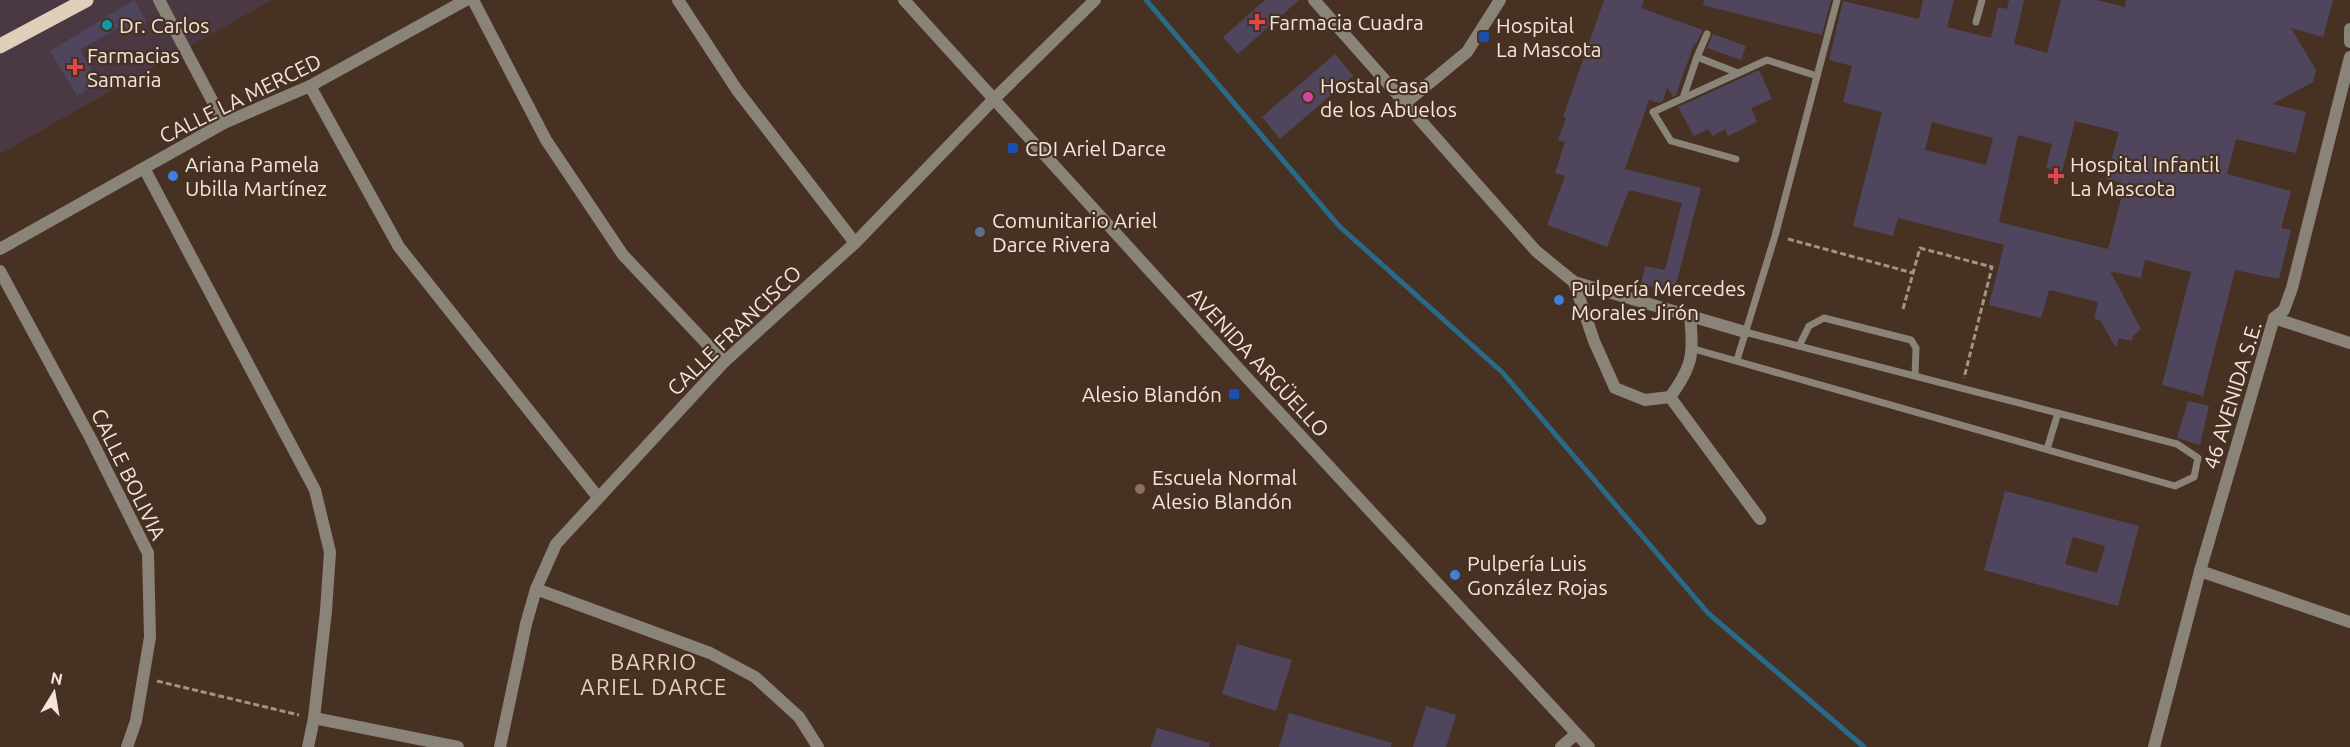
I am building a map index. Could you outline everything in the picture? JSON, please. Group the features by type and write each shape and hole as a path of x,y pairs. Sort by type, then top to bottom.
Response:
{"main road":[{"path":"0,46 86,0"}],"street":[{"path":"159,0 224,123"},
{"name":"CALLE LA MERCED","path":"0,249 224,123 310,86 466,0"},
{"path":"473,0 546,140 623,255 724,363"},
{"path":"678,0 737,90 855,243"},
{"name":"AVENIDA ARGÜELLO","path":"904,0 993,100 1589,747"},
{"name":"CALLE FRANCISCO","path":"500,747 525,624 536,589 556,544 597,496 724,363 855,243 993,100 1095,0"},
{"path":"1314,0 1536,252 1574,282 1745,332"},
{"path":"1404,104 1467,52 1500,0"},
{"path":"2350,29 2350,42"},
{"name":"46 AVENIDA S.E.","path":"2154,747 2200,571 2274,318 2284,310 2292,288 2350,57"},
{"path":"310,86 399,247 597,496"},
{"path":"144,168 315,490 330,552 314,718 308,747"},
{"name":"CALLE BOLIVIA","path":"0,271 91,440 148,553 150,637 136,721 127,747"},
{"path":"1574,282 1594,340 1615,388 1645,400 1670,397 1683,380 1694,350 1690,316"},
{"path":"2274,318 2350,343"},
{"path":"1670,397 1760,519"},
{"path":"2200,571 2350,622"},
{"path":"536,589 710,654 755,677 800,717 818,747"},
{"path":"314,718 458,747"},
{"path":"1561,747 1576,734"}],"lane":[{"path":"1737,360 1775,236 1836,0"},
{"path":"1976,22 1982,0"},
{"path":"1683,98 1707,34"},
{"path":"1697,57 1738,73"},
{"path":"1736,159 1671,141 1653,112 1767,60 1816,76"},
{"path":"1799,346 1809,326 1824,318 1911,340 1916,348 1915,376"},
{"path":"1694,350 1737,360 2175,486 2194,477 2198,458 2177,444 1745,332"},
{"path":"2047,449 2058,413"}],"path":[{"path":"1775,236 1913,273"},
{"path":"1903,309 1920,248 1992,267 1962,388"},
{"path":"143,677 314,718"}],"shaded area":[{"path":"0,0 272,0 0,154"}],"building":[{"path":"134,0 147,22 126,34 121,26 80,50 99,83 77,96 50,51"},
{"name":"Farmacia Cuadra","path":"1265,0 1299,0 1238,54 1223,37"},
{"path":"1604,0 1644,0 1641,8 1703,30 1694,44 1676,95 1673,97 1667,87 1663,101 1659,103 1649,100 1625,169 1701,188 1674,292 1641,284 1645,266 1665,270 1682,203 1629,190 1607,247 1547,225 1565,176 1555,173 1565,142 1558,140 1566,118 1563,117"},
{"path":"1704,0 1831,0 1822,35 1703,5"},
{"path":"1923,0 1954,0 1947,27 1991,38 1998,7 2007,9 2009,0 2024,0 2014,44 2047,53 2061,0 2097,0 2125,7 2126,0 2333,0 2323,37 2291,28 2316,70 2313,82 2272,104 2306,112 2296,153 2236,139 2227,174 2291,191 2281,228 2291,230 2279,279 2235,270 2203,396 2162,385 2191,272 2145,260 2141,278 2110,271 2141,329 2133,336 2132,341 2119,338 2116,348 2100,320 2094,319 2098,302 2049,290 2041,318 1989,305 2004,245 1898,218 1893,236 1853,226 1882,112 1843,102 1852,66 1829,60 1843,1 1919,19","holes":["2075,121 2119,132 2106,179 2125,184 2108,249 1999,222 2018,135 2052,144 2046,168 2062,172","1932,122 1993,138 1986,165 1925,150"]},
{"path":"1713,34 1746,46 1741,60 1707,48"},
{"name":"Hostal Casa de los Abuelos","path":"1335,54 1353,76 1280,139 1262,117"},
{"path":"1759,70 1772,99 1751,108 1757,122 1728,136 1725,129 1713,136 1708,129 1694,136 1678,107"},
{"path":"2188,401 2209,406 2200,445 2177,438"},
{"path":"2005,491 2139,526 2118,606 1984,570","holes":["2073,537 2105,546 2097,573 2065,564"]},
{"path":"1237,644 1292,660 1276,711 1222,694"},
{"path":"1426,706 1456,715 1446,747 1413,747"},
{"path":"1289,713 1392,743 1391,747 1279,747"},
{"path":"1157,728 1210,743 1209,747 1151,747"}],"waterway":[{"path":"1146,0 1339,226 1502,372 1708,613 1864,747"}],"place":[{"name":"Farmacia Cuadra","path":"1257,22"},
{"name":"Dr. Carlos","path":"107,25"},
{"name":"Hospital La Mascota","path":"1484,37"},
{"name":"Farmacias Samaria","path":"75,67"},
{"name":"Hostal Casa de los Abuelos","path":"1308,97"},
{"name":"CDI Ariel Darce","path":"1013,148"},
{"name":"Ariana Pamela Ubilla Martínez","path":"173,176"},
{"name":"Hospital Infantil La Mascota","path":"2056,176"},
{"name":"Comunitario Ariel Darce Rivera","path":"980,232"},
{"name":"Pulpería Mercedes Morales Jirón","path":"1559,300"},
{"name":"Alesio Blandón","path":"1234,394"},
{"name":"Escuela Normal Alesio Blandón","path":"1140,489"},
{"name":"Pulpería Luis González Rojas","path":"1455,575"}],"district":[{"name":"BARRIO ARIEL DARCE","path":"654,674"}]}
